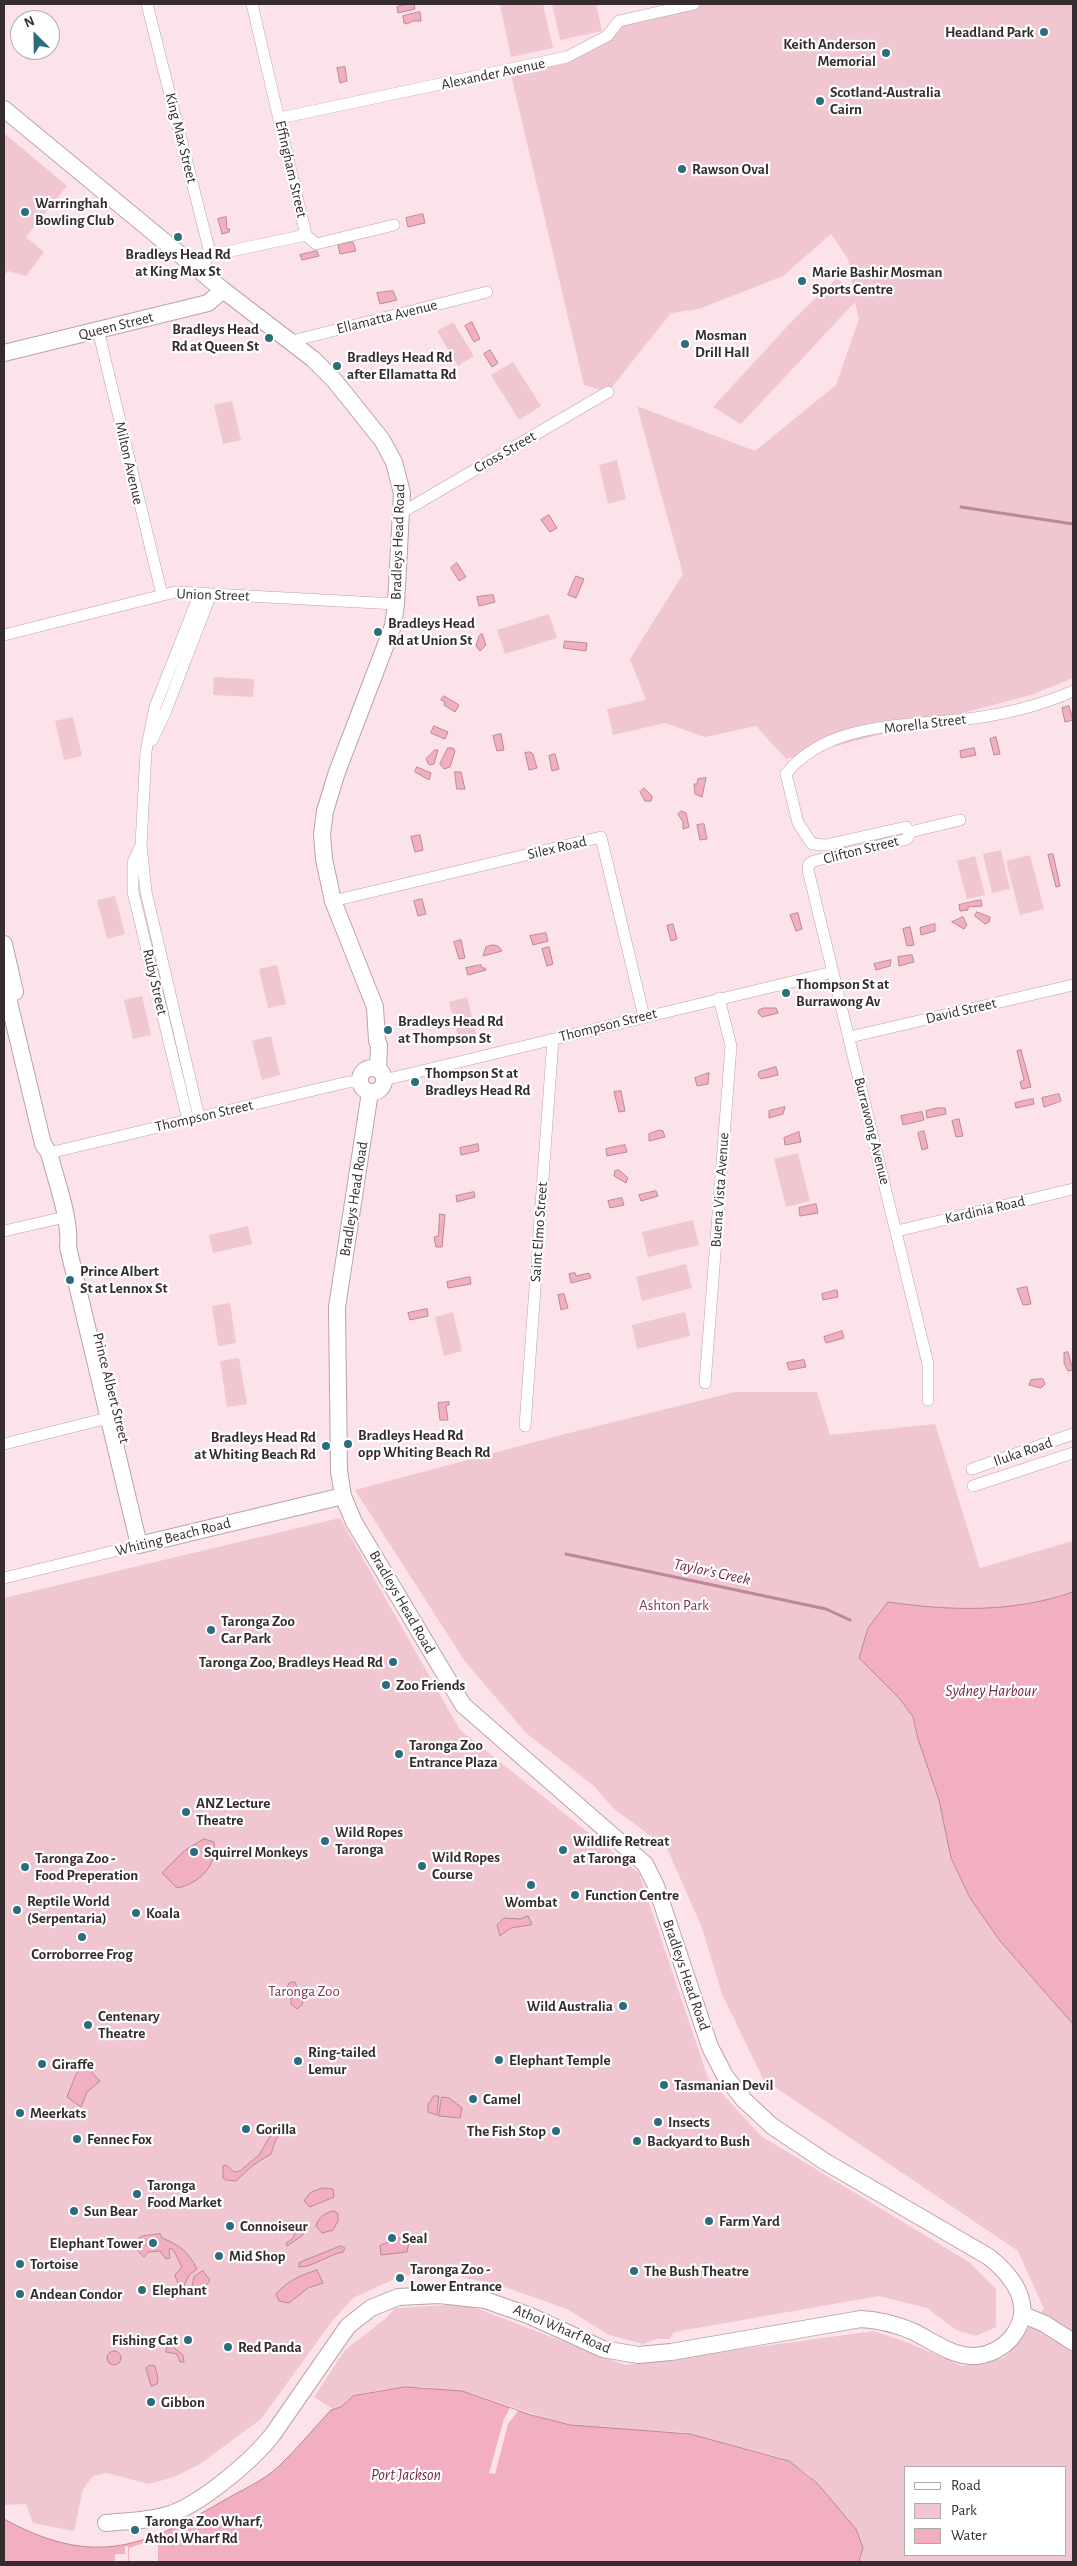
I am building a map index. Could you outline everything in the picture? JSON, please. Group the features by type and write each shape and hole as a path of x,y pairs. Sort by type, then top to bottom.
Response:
{"main road":[{"name":"Bradleys Head Road","path":"4,109 288,342 313,359 334,380 387,447 400,477 401,513 396,604 389,640 337,772 324,812 322,834 324,859 333,900 375,1007 376,1041 373,1045 372,1079 337,1308 339,1471 343,1496 354,1522 463,1705 645,1864 656,1886 710,2047 725,2076 735,2090 758,2114 794,2141 989,2257 1002,2268 1018,2289 1024,2315"},
{"name":"Queen Street","path":"4,353 208,303 224,290"},
{"name":"Prince Albert Street","path":"4,944 51,1142 49,1153"},
{"name":"Prince Albert Street","path":"4,981 43,1144 49,1153 70,1236 77,1246 144,1544"},
{"name":"Prince Albert Street","path":"70,1236 68,1248 108,1418 144,1544"},
{"name":"Whiting Beach Road","path":"144,1544 343,1496"},
{"name":"Athol Wharf Road","path":"106,2523 172,2514 197,2500 235,2471 263,2447 348,2326 371,2308 398,2297 439,2295 485,2300 528,2315 603,2349 638,2355 671,2352 861,2319 888,2322 915,2332 950,2351 975,2356 988,2354 1008,2341 1020,2325 1024,2315"},
{"path":"1024,2315 1045,2324 1073,2342"}],"street":[{"name":"King Max Street","path":"147,4 209,250 205,273"},
{"name":"Effingham Street","path":"207,256 306,235 252,4"},
{"name":"Alexander Avenue","path":"280,118 567,58 607,36 619,21 694,4"},
{"path":"306,235 316,244 394,225"},
{"name":"Ellamatta Avenue","path":"288,342 487,292"},
{"name":"Milton Avenue","path":"98,330 162,594"},
{"name":"Cross Street","path":"401,513 608,392"},
{"name":"Union Street","path":"4,635 162,594 205,593 396,604"},
{"name":"Ruby Street","path":"193,1118 133,892 133,863 141,845 146,751 165,713 205,593"},
{"name":"Morella Street","path":"812,844 798,823 786,774 796,760 831,740 870,730 982,717 1023,709 1073,690"},
{"name":"Clifton Street","path":"910,832 960,820"},
{"name":"Clifton Street","path":"812,844 826,845 906,827 910,832"},
{"name":"Clifton Street","path":"809,864 907,839 910,832"},
{"name":"Silex Road","path":"333,900 601,837 644,1017"},
{"name":"Burrawong Avenue","path":"809,864 833,972 928,1364 928,1400"},
{"name":"Thompson Street","path":"49,1153 348,1082 372,1079 553,1039 833,972"},
{"name":"David Street","path":"850,1037 1073,985"},
{"name":"Buena Vista Avenue","path":"705,1383 731,1046 719,998"},
{"name":"Saint Elmo Street","path":"525,1426 553,1039"},
{"name":"Kardinia Road","path":"897,1231 1073,1189"},
{"path":"4,1231 65,1217"},
{"path":"4,1444 108,1418"},
{"name":"Iluka Road","path":"972,1469 1073,1434"},
{"name":"Iluka Road","path":"974,1486 1073,1453"},
{"name":"Whiting Beach Road","path":"4,1578 144,1544"}],"green space":[{"path":"543,4 553,48 511,57 500,5"},
{"path":"552,4 596,4 602,31 560,40"},
{"path":"694,4 1073,4 1073,678 1031,695 786,759 756,726 705,737 665,723 613,735 607,709 646,700 630,659 683,574 637,406 755,451 836,385 859,319 855,302 741,424 713,407 794,319 837,278 854,295 848,259 831,234 783,276 699,309 671,313 608,392 584,385 510,71 567,57 619,21"},
{"name":"Warringhah Bowling Club","path":"4,133 67,186 26,237 44,252 26,276 8,271 4,276"},
{"path":"453,322 474,356 458,366 437,331"},
{"path":"513,362 541,406 519,420 491,375"},
{"path":"232,401 241,440 223,444 214,405"},
{"path":"617,460 626,499 608,504 599,465"},
{"path":"549,614 557,638 505,654 497,630"},
{"path":"214,677 254,679 253,697 213,695"},
{"path":"73,717 82,756 64,760 55,721"},
{"path":"1001,850 1010,889 992,893 983,854"},
{"path":"1030,855 1044,909 1020,915 1006,861"},
{"path":"975,856 985,895 967,899 957,861"},
{"path":"115,896 125,934 107,939 97,900"},
{"path":"277,965 286,1004 268,1008 259,969"},
{"path":"142,996 151,1035 133,1039 124,1000"},
{"path":"467,997 477,1036 459,1040 449,1002"},
{"path":"271,1036 280,1075 262,1080 252,1041"},
{"path":"798,1153 810,1201 786,1207 774,1159"},
{"path":"693,1220 699,1245 648,1257 642,1232"},
{"path":"248,1226 252,1244 213,1253 209,1235"},
{"path":"686,1264 692,1288 642,1301 636,1277"},
{"path":"230,1303 236,1343 218,1346 212,1306"},
{"path":"453,1312 462,1351 444,1356 435,1317"},
{"path":"685,1312 690,1336 637,1349 632,1325"},
{"path":"239,1358 247,1404 227,1407 220,1361"},
{"name":"Ashton Park","path":"735,1392 817,1392 830,1435 935,1424 980,1568 1073,1541 1073,1592 1034,1603 989,1610 914,1606 859,1658 900,1699 913,1717 918,1739 939,1800 951,1858 970,1898 1000,1941 1073,2024 1073,2562 859,2562 862,2556 848,2519 808,2474 782,2458 681,2432 595,2428 557,2422 473,2394 424,2387 386,2389 353,2396 341,2407 333,2409 314,2397 345,2350 385,2319 395,2308 465,2304 625,2365 874,2331 909,2343 962,2366 1004,2358 1044,2309 1018,2251 763,2079 722,1994 702,1928 667,1848 613,1808 594,1786 526,1733 464,1660 355,1490 565,1434"},
{"name":"Taronga Zoo","path":"340,1518 460,1730 639,1873 708,2078 761,2136 969,2262 996,2289 996,2327 976,2336 956,2330 927,2308 879,2296 674,2332 670,2339 657,2339 643,2344 609,2335 567,2309 499,2285 451,2275 403,2275 353,2298 333,2320 261,2419 200,2464 174,2477 149,2484 107,2473 93,2476 83,2489 74,2531 33,2523 26,2504 4,2505 4,1598"}],"water":[{"path":"414,4 415,9 398,13 397,7"},
{"path":"420,12 421,21 404,23 403,16"},
{"path":"345,67 347,81 340,83 337,68"},
{"path":"423,214 425,223 408,227 406,218"},
{"path":"226,217 227,229 230,229 229,232 222,234 218,219"},
{"path":"353,242 356,251 340,254 338,245"},
{"path":"317,251 319,256 302,260 300,255"},
{"path":"393,291 397,300 380,304 377,293"},
{"path":"472,322 480,339 474,342 465,326"},
{"path":"490,350 498,363 492,367 484,354"},
{"path":"549,515 557,528 550,532 541,520"},
{"path":"457,563 466,577 459,581 451,568"},
{"path":"576,576 584,579 576,598 568,595"},
{"path":"493,595 495,602 479,606 477,597"},
{"path":"482,634 486,645 480,651 476,646 479,636"},
{"path":"565,641 587,643 586,651 564,648"},
{"path":"444,696 459,705 455,712 444,705 445,702 441,700"},
{"path":"1069,706 1073,720 1065,722 1062,708"},
{"path":"434,726 448,732 445,739 431,733"},
{"path":"501,734 504,750 497,751 493,736"},
{"path":"996,737 1000,754 994,755 990,739"},
{"path":"448,748 453,748 455,751 450,767 444,769 440,764"},
{"path":"974,748 976,755 961,758 960,751"},
{"path":"435,750 438,750 434,764 429,765 426,759"},
{"path":"530,752 533,754 537,768 529,770 525,753"},
{"path":"555,754 559,769 552,771 549,756"},
{"path":"417,767 431,773 429,780 415,772"},
{"path":"455,772 461,772 465,789 457,789"},
{"path":"706,778 702,797 695,794 694,784 697,784 698,779"},
{"path":"644,788 652,796 651,801 645,801 640,792"},
{"path":"681,811 686,813 689,827 683,829 683,822 678,814"},
{"path":"704,824 707,839 700,840 697,825"},
{"path":"420,835 423,850 415,852 411,837"},
{"path":"1053,854 1060,886 1056,887 1048,855"},
{"path":"422,899 426,914 418,916 414,901"},
{"path":"981,900 982,906 968,907 968,910 960,911 959,905"},
{"path":"977,912 990,917 989,922 985,924 975,916"},
{"path":"798,913 802,929 796,931 790,915"},
{"path":"963,917 967,925 964,929 952,922"},
{"path":"673,924 677,939 671,941 667,926"},
{"path":"935,924 935,931 921,935 920,928"},
{"path":"910,927 914,945 907,946 903,929"},
{"path":"546,933 548,941 533,945 530,936"},
{"path":"461,940 465,958 459,959 454,942"},
{"path":"498,946 502,951 483,956 486,947"},
{"path":"549,947 553,964 547,966 542,949"},
{"path":"912,955 914,962 899,966 898,957"},
{"path":"891,960 890,966 876,970 874,964"},
{"path":"481,965 486,970 468,975 466,968"},
{"path":"776,1008 778,1013 762,1017 758,1013 759,1010"},
{"path":"1021,1050 1031,1087 1022,1089 1020,1082 1024,1080 1017,1051"},
{"path":"776,1067 778,1075 761,1079 758,1076 759,1072"},
{"path":"709,1073 708,1084 697,1086 695,1078"},
{"path":"621,1091 625,1111 619,1112 614,1092"},
{"path":"1059,1094 1061,1101 1044,1107 1042,1098"},
{"path":"1033,1099 1034,1104 1016,1108 1015,1103"},
{"path":"785,1107 783,1114 769,1118 769,1111"},
{"path":"945,1108 946,1114 927,1118 926,1111"},
{"path":"922,1112 924,1120 903,1125 901,1116"},
{"path":"959,1119 963,1136 956,1137 952,1121"},
{"path":"660,1130 663,1131 665,1137 649,1141 649,1134"},
{"path":"924,1131 928,1148 922,1150 918,1133"},
{"path":"799,1132 801,1142 785,1145 784,1138"},
{"path":"478,1144 479,1151 461,1155 460,1148"},
{"path":"625,1145 627,1152 607,1156 606,1149"},
{"path":"619,1170 628,1178 626,1183 614,1176 615,1171"},
{"path":"656,1191 658,1196 641,1201 639,1195"},
{"path":"474,1192 475,1197 457,1202 456,1196"},
{"path":"622,1198 624,1205 610,1208 608,1201"},
{"path":"816,1204 818,1213 800,1216 799,1208"},
{"path":"440,1214 445,1215 442,1247 436,1247 434,1237 438,1236"},
{"path":"575,1273 576,1276 589,1273 591,1278 571,1283 569,1274"},
{"path":"470,1277 471,1284 448,1288 447,1282"},
{"path":"1027,1287 1031,1304 1023,1305 1017,1289"},
{"path":"837,1290 838,1297 823,1300 822,1294"},
{"path":"564,1294 568,1308 561,1310 558,1295"},
{"path":"427,1309 428,1316 410,1320 408,1313"},
{"path":"842,1331 844,1338 826,1343 824,1337"},
{"path":"1068,1352 1073,1370 1068,1371 1064,1363 1064,1353"},
{"path":"804,1360 806,1367 789,1370 787,1363"},
{"path":"1043,1379 1045,1384 1041,1388 1029,1385 1031,1380"},
{"path":"449,1402 449,1405 446,1406 448,1420 440,1420 438,1403"},
{"name":"Sydney Harbour","path":"1073,1592 1073,2024 1000,1941 970,1898 951,1858 939,1800 918,1739 913,1717 900,1699 859,1658 868,1628 888,1602 935,1607 1005,1607 1050,1599"},
{"path":"204,1839 214,1842 213,1858 210,1866 193,1882 177,1888 162,1873 184,1851"},
{"path":"528,1916 532,1924 511,1928 500,1936 497,1925 504,1918 520,1919"},
{"path":"295,1982 303,2004 297,2009 291,2004 291,1996 287,1988 289,1983"},
{"path":"86,2066 100,2081 87,2092 81,2107 67,2097 76,2074"},
{"path":"434,2096 439,2096 437,2115 428,2112 428,2105"},
{"path":"442,2097 449,2098 462,2108 460,2118 439,2116"},
{"path":"285,2123 291,2125 276,2139 271,2154 253,2165 236,2181 223,2178 223,2166 226,2165 234,2172 240,2171 259,2155 271,2135"},
{"path":"322,2188 333,2189 334,2197 310,2207 304,2201 310,2193"},
{"path":"334,2211 338,2214 338,2221 333,2230 322,2233 316,2226 318,2220 325,2214"},
{"path":"298,2228 302,2229 303,2235 287,2246 286,2243 292,2239"},
{"path":"160,2234 162,2238 182,2249 197,2269 189,2275 183,2288 179,2287 175,2275 182,2267 173,2249 169,2249 170,2258 166,2259 160,2251 148,2252 144,2257 137,2250 139,2238"},
{"path":"400,2238 409,2242 407,2252 381,2255 380,2246"},
{"path":"341,2246 345,2248 343,2252 310,2265 299,2267 299,2263"},
{"path":"317,2270 323,2283 308,2288 289,2303 279,2301 276,2294 285,2285 300,2276"},
{"path":"203,2271 210,2280 200,2295 193,2293 191,2290 194,2277"},
{"path":"168,2346 172,2346 183,2355 184,2362 180,2362 177,2354 166,2352"},
{"path":"111,2351 117,2351 121,2358 117,2365 111,2365 107,2361 107,2355"},
{"path":"151,2365 155,2366 158,2379 157,2384 151,2386 146,2368"},
{"name":"Port Jackson","path":"405,2387 462,2391 531,2415 570,2425 690,2434 789,2461 817,2483 856,2529 863,2548 859,2562 4,2562 4,2519 35,2534 63,2543 89,2547 114,2546 139,2541 165,2532 266,2477 286,2459 331,2410 341,2407 353,2396"}],"pier":[{"path":"510,2408 518,2411 508,2424 495,2474 489,2473 504,2419"},
{"path":"158,2538 158,2562 129,2562 129,2548"},
{"path":"128,2546 128,2562 115,2562 115,2554 125,2554 125,2547"}],"waterway":[{"path":"961,507 1073,524"},
{"name":"Taylor's Creek","path":"566,1554 826,1609 850,1620"}],"place":[{"name":"Headland Park","path":"1044,32"},
{"name":"Keith Anderson Memorial","path":"886,53"},
{"name":"Scotland-Australia Cairn","path":"820,101"},
{"name":"Rawson Oval","path":"682,169"},
{"name":"Warringhah Bowling Club","path":"25,212"},
{"name":"Bradleys Head Rd at King Max St","path":"178,237"},
{"name":"Marie Bashir Mosman Sports Centre","path":"802,281"},
{"name":"Bradleys Head Rd at Queen St","path":"269,338"},
{"name":"Mosman Drill Hall","path":"685,344"},
{"name":"Bradleys Head Rd after Ellamatta Rd","path":"337,366"},
{"name":"Bradleys Head Rd at Union St","path":"378,632"},
{"name":"Thompson St at Burrawong Av","path":"786,993"},
{"name":"Bradleys Head Rd at Thompson St","path":"388,1030"},
{"name":"Thompson St at Bradleys Head Rd","path":"415,1082"},
{"name":"Prince Albert St at Lennox St","path":"70,1280"},
{"name":"Bradleys Head Rd opp Whiting Beach Rd","path":"348,1444"},
{"name":"Bradleys Head Rd at Whiting Beach Rd","path":"326,1446"},
{"name":"Taronga Zoo Car Park","path":"211,1630"},
{"name":"Taronga Zoo, Bradleys Head Rd","path":"393,1662"},
{"name":"Zoo Friends","path":"386,1685"},
{"name":"Taronga Zoo Entrance Plaza","path":"399,1754"},
{"name":"ANZ Lecture Theatre","path":"186,1812"},
{"name":"Wild Ropes Taronga","path":"325,1841"},
{"name":"Wildlife Retreat at Taronga","path":"563,1850"},
{"name":"Squirrel Monkeys","path":"194,1852"},
{"name":"Wild Ropes Course","path":"422,1866"},
{"name":"Taronga Zoo - Food Preperation","path":"25,1867"},
{"name":"Wombat","path":"531,1885"},
{"name":"Function Centre","path":"575,1895"},
{"name":"Reptile World (Serpentaria)","path":"17,1910"},
{"name":"Koala","path":"136,1913"},
{"name":"Corroborree Frog","path":"82,1937"},
{"name":"Wild Australia","path":"623,2006"},
{"name":"Centenary Theatre","path":"88,2025"},
{"name":"Elephant Temple","path":"499,2060"},
{"name":"Ring-tailed Lemur","path":"298,2061"},
{"name":"Giraffe","path":"42,2064"},
{"name":"Tasmanian Devil","path":"664,2085"},
{"name":"Camel","path":"473,2099"},
{"name":"Meerkats","path":"20,2113"},
{"name":"Insects","path":"658,2122"},
{"name":"Gorilla","path":"246,2129"},
{"name":"The Fish Stop","path":"556,2131"},
{"name":"Fennec Fox","path":"77,2139"},
{"name":"Backyard to Bush","path":"637,2141"},
{"name":"Taronga Food Market","path":"137,2194"},
{"name":"Sun Bear","path":"74,2211"},
{"name":"Farm Yard","path":"709,2221"},
{"name":"Connoiseur","path":"230,2226"},
{"name":"Seal","path":"392,2238"},
{"name":"Elephant Tower","path":"153,2243"},
{"name":"Mid Shop","path":"219,2256"},
{"name":"Tortoise","path":"20,2264"},
{"name":"The Bush Theatre","path":"634,2271"},
{"name":"Taronga Zoo - Lower Entrance","path":"400,2278"},
{"name":"Elephant","path":"142,2290"},
{"name":"Andean Condor","path":"20,2294"},
{"name":"Fishing Cat","path":"188,2340"},
{"name":"Red Panda","path":"228,2347"},
{"name":"Gibbon","path":"151,2402"},
{"name":"Taronga Zoo Wharf, Athol Wharf Rd","path":"135,2530"}]}
